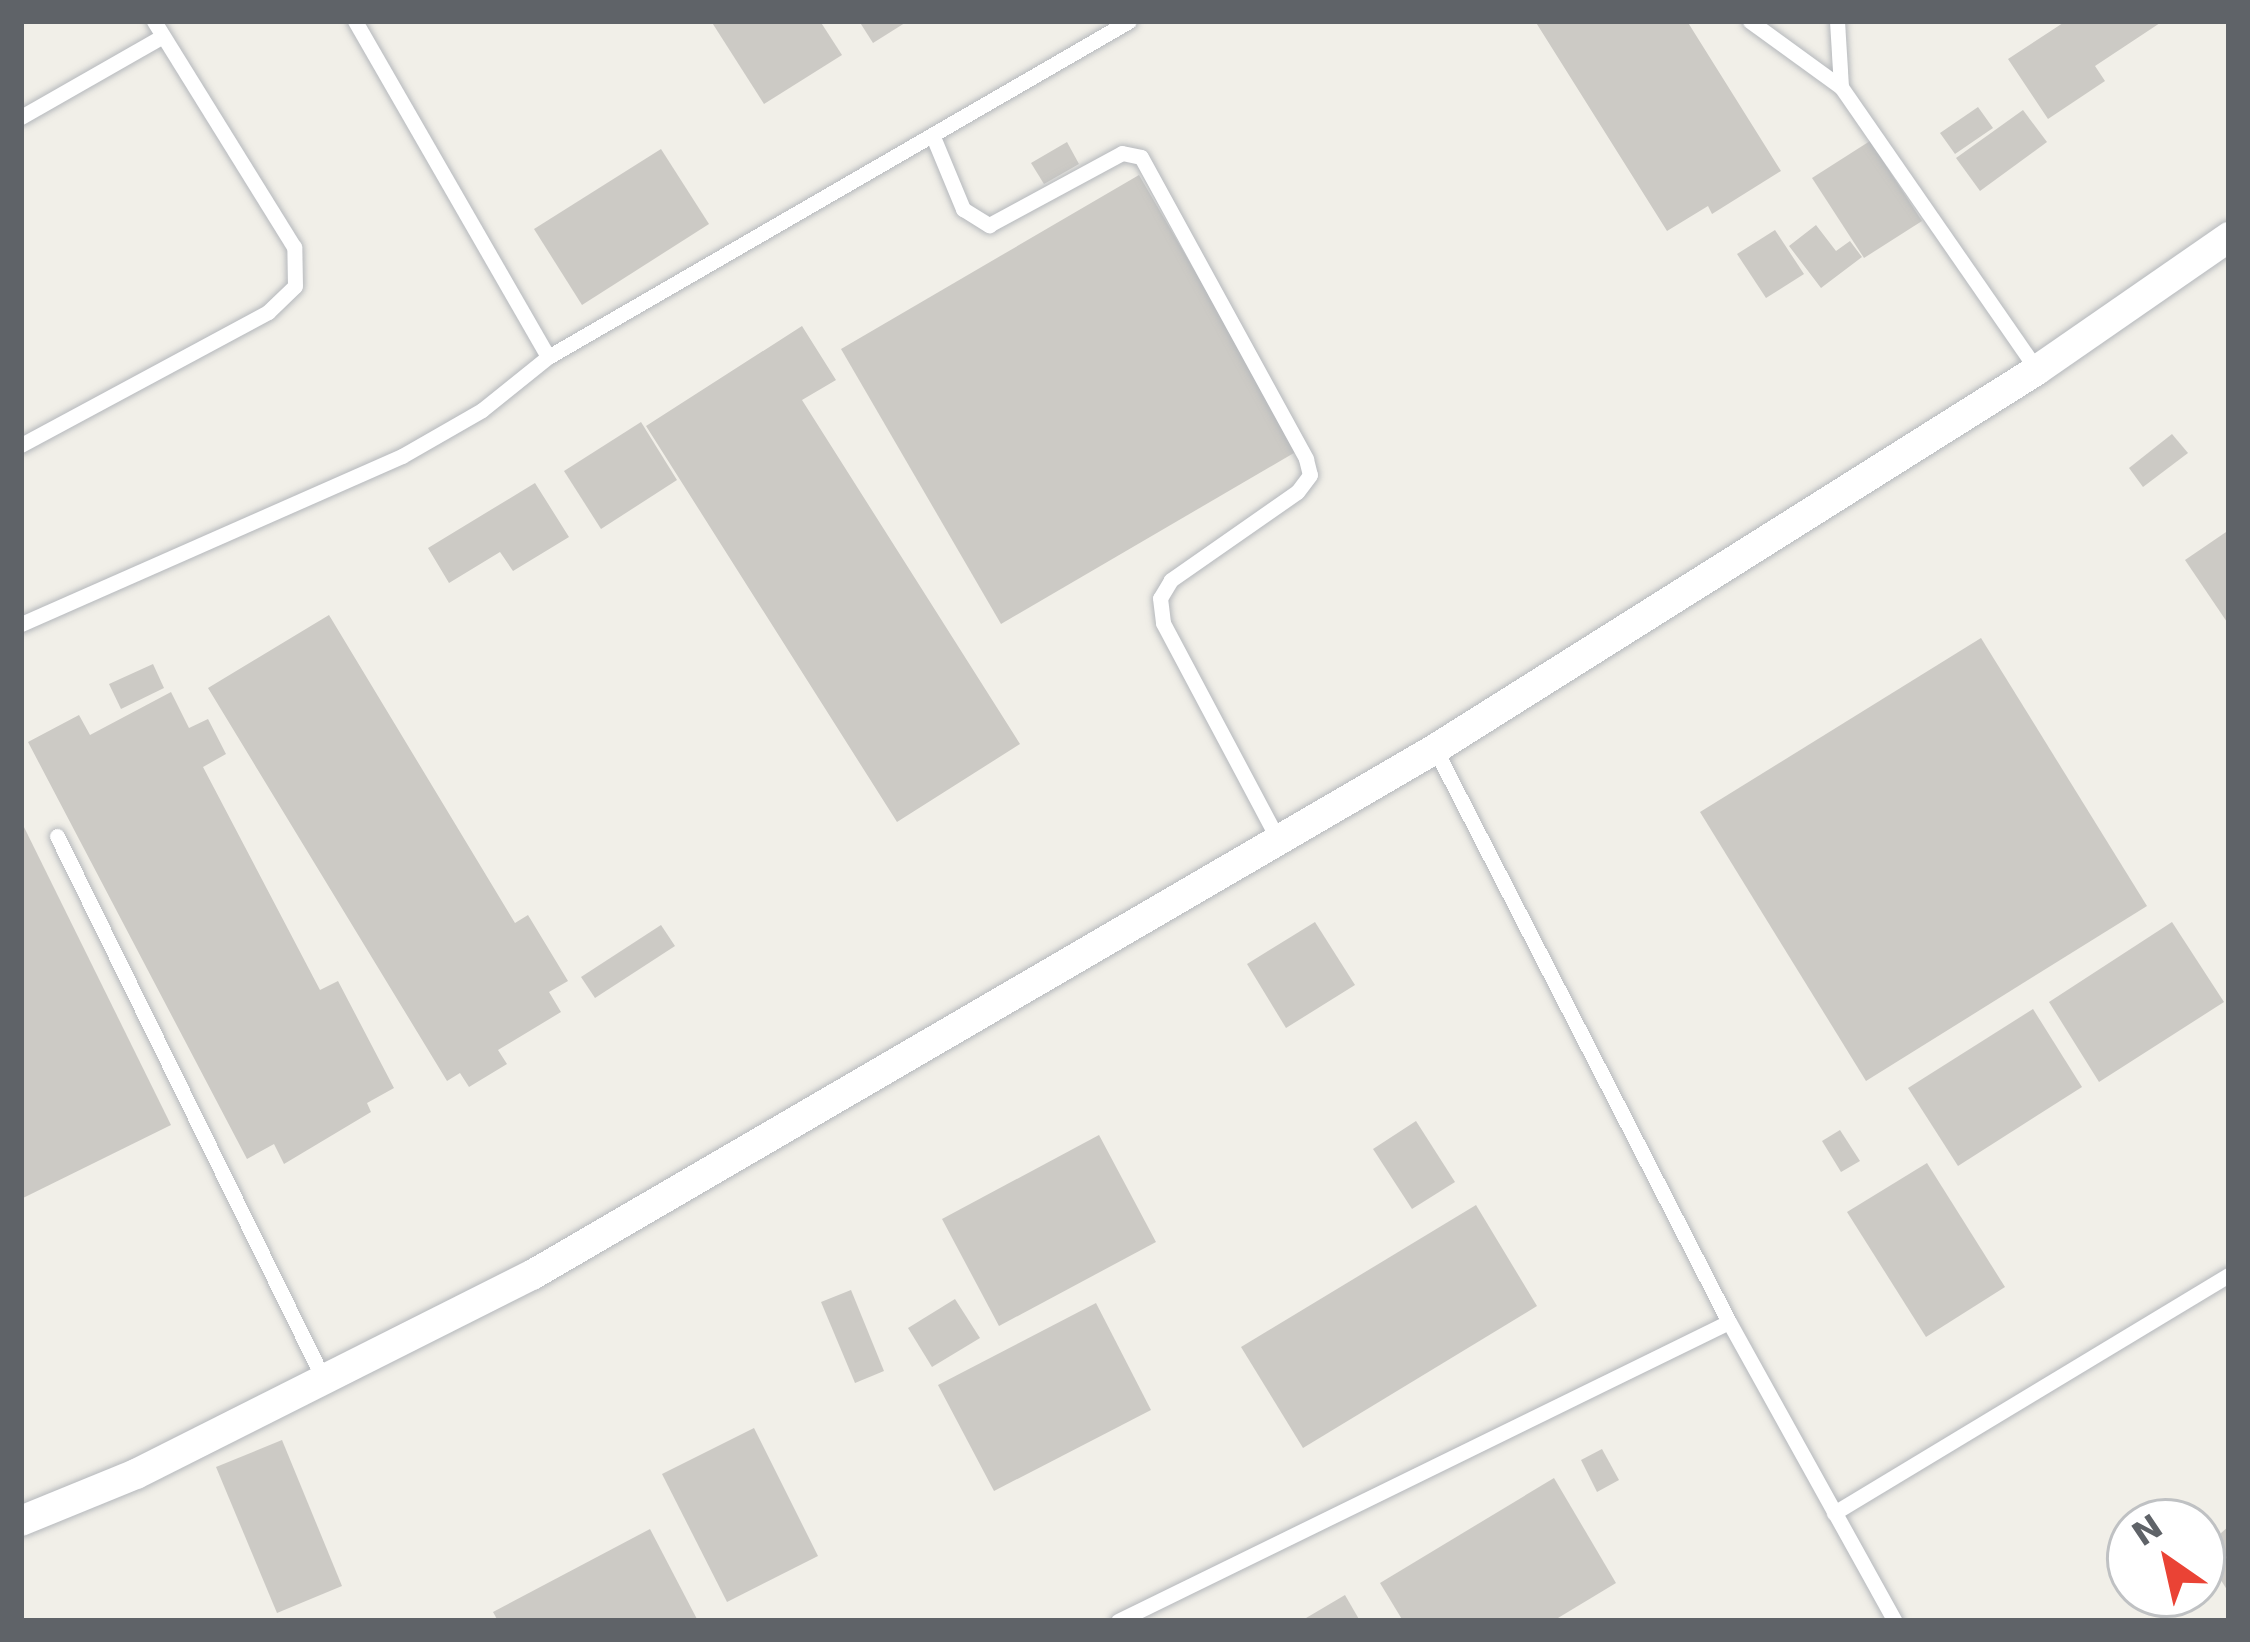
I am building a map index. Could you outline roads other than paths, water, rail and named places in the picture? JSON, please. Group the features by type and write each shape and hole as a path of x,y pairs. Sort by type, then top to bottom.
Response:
{"street":[{"path":"21,1522 325,1382 532,1275 1435,748 2037,370 2229,237"}],"lane":[{"path":"355,21 548,357"},
{"path":"21,624 402,456 482,410 548,357 934,139 1129,21"},
{"path":"1750,21 1841,87 2037,370"},
{"path":"1837,21 1841,87"},
{"path":"21,117 159,29 294,247 295,286 268,312 21,445"},
{"path":"934,139 963,208 988,225 1122,153 1141,157 1306,459 1310,475 1297,492 1171,580 1160,598 1163,623 1277,837"},
{"path":"1435,748 1729,1322 1894,1621"},
{"path":"57,836 325,1382"},
{"path":"1834,1513 2229,1275"},
{"path":"1118,1621 1729,1322"}]}
